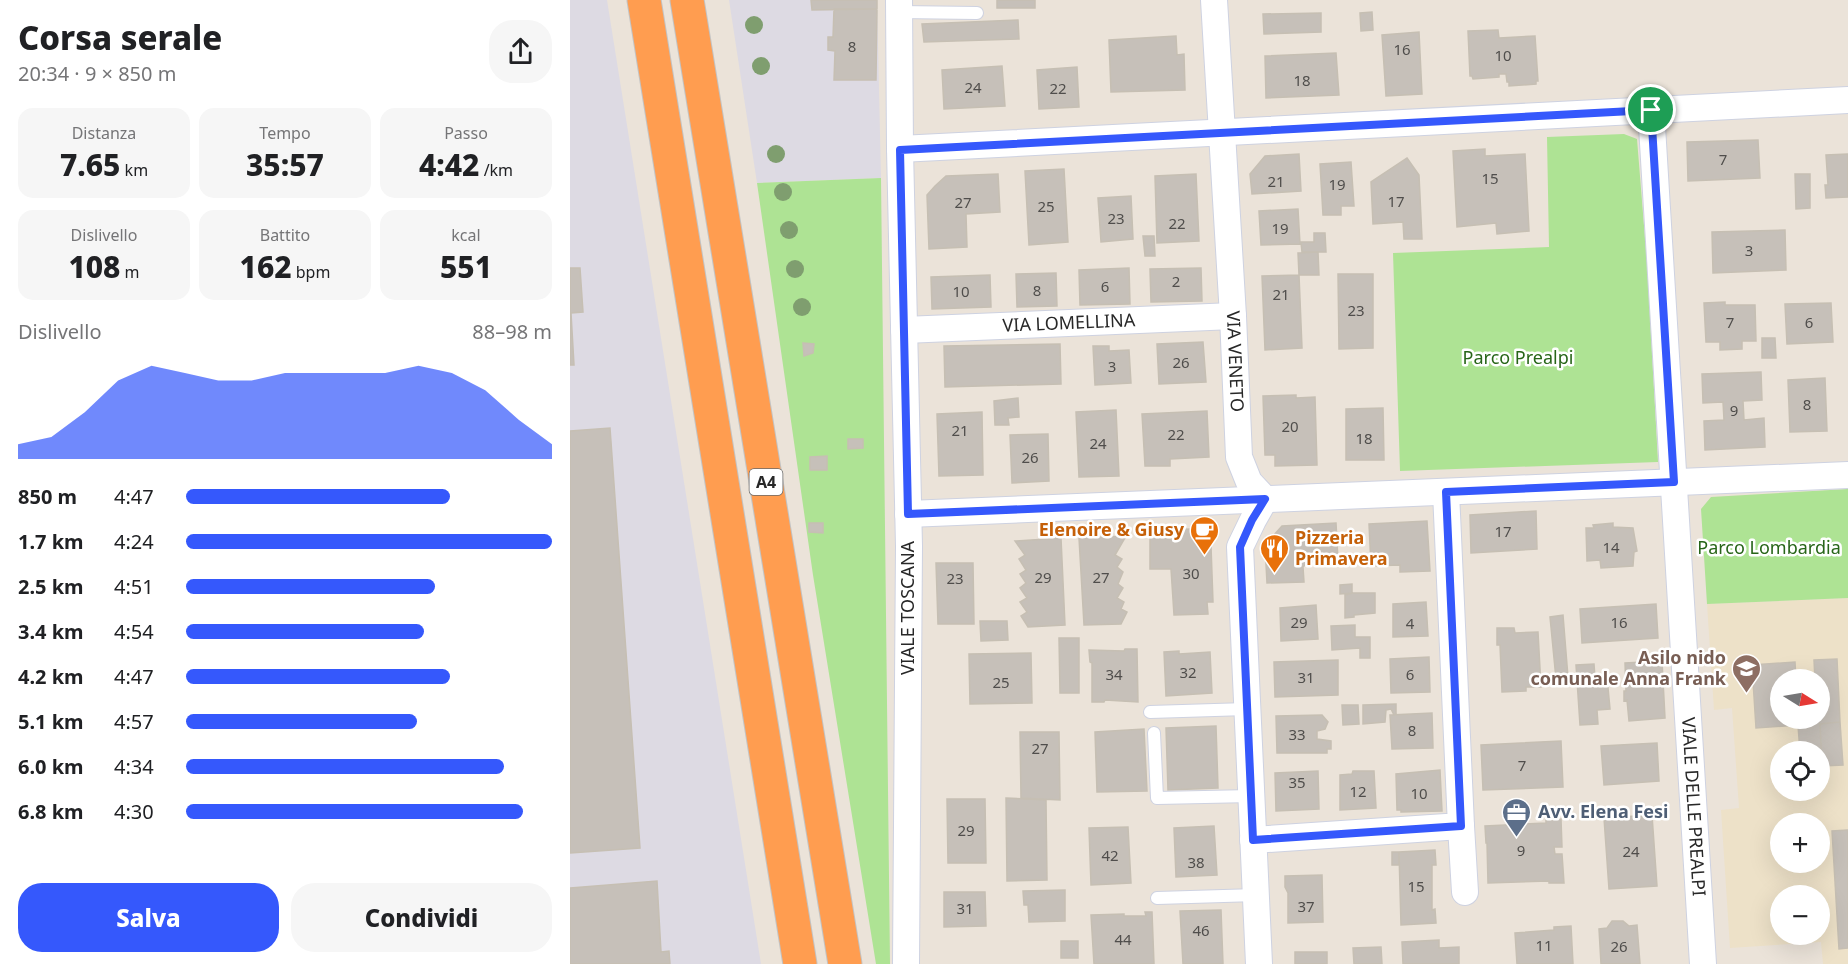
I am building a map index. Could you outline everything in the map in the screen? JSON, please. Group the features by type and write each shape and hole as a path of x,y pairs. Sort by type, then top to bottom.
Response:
{"highway":[{"name":"A4","path":"644,0 800,964"},
{"name":"A4","path":"687,0 845,964"}],"street":[{"name":"VIA VENETO","path":"1214,0 1239,457 1249,482 1265,499"},
{"name":"VIALE TOSCANA","path":"899,6 908,514 906,964"},
{"path":"900,150 1848,100"},
{"name":"VIALE DELLE PREALPI","path":"1651,110 1703,964"},
{"name":"VIA LOMELLINA","path":"904,330 1233,316"},
{"path":"908,514 1848,475"},
{"path":"1446,492 1465,892"},
{"path":"1259,964 1240,547 1252,520 1265,499"},
{"path":"1253,840 1461,826"}],"lane":[{"path":"899,6 977,13"},
{"path":"1150,712 1247,709"},
{"path":"1154,733 1157,798 1252,795"},
{"path":"1157,898 1257,896"}],"shaded area":[{"path":"570,0 607,0 761,964 570,964"},
{"path":"729,0 877,0 881,178 757,183"},
{"name":"Asilo nido comunale Anna Frank","path":"1848,598 1848,964 1823,964 1821,945 1830,945 1830,885 1770,885 1770,945 1776,945 1730,948 1721,810 1739,808 1732,708 1714,710 1707,604"}],"green space":[{"name":"Parco Prealpi","path":"1624,134 1637,139 1647,263 1658,462 1400,471 1393,253 1549,247 1547,137"},
{"path":"881,178 890,964 876,964 813,575 757,183"},
{"name":"Parco Lombardia","path":"1848,489 1848,598 1707,604 1701,509 1711,497"}],"building":[{"path":"811,0 877,0 877,9 812,10"},
{"path":"997,0 1035,0 1035,8 997,8"},
{"path":"834,9 877,9 876,80 834,80 835,51 828,50 828,37 833,37"},
{"path":"1372,12 1373,30 1361,31 1360,13"},
{"path":"1321,13 1321,32 1264,34 1263,14"},
{"path":"1018,20 1019,39 924,42 922,24"},
{"path":"1498,30 1499,38 1535,36 1538,81 1536,84 1509,86 1506,74 1499,74 1499,77 1473,79 1470,76 1468,31"},
{"path":"1419,32 1422,94 1386,96 1382,35"},
{"path":"1176,36 1177,55 1184,54 1185,90 1111,92 1109,40"},
{"path":"1336,53 1339,95 1266,98 1265,56"},
{"path":"1002,66 1005,106 944,109 942,70"},
{"path":"1077,67 1079,107 1039,109 1037,70"},
{"path":"1758,140 1760,178 1688,181 1687,142"},
{"path":"1485,149 1485,156 1525,154 1529,231 1497,234 1496,223 1457,227 1453,151"},
{"path":"1299,154 1301,191 1252,194 1250,174 1265,156"},
{"path":"1848,154 1848,197 1826,198 1825,185 1828,185 1826,155"},
{"path":"1407,158 1419,175 1422,239 1404,239 1403,222 1373,224 1371,182"},
{"path":"1351,162 1354,206 1341,206 1341,215 1323,215 1320,164"},
{"path":"1064,169 1068,242 1029,245 1025,171"},
{"path":"998,174 1000,212 966,214 967,247 929,249 927,195 935,186 946,176"},
{"path":"1196,174 1199,241 1157,243 1155,176"},
{"path":"1795,174 1810,174 1810,208 1796,209"},
{"path":"1131,196 1133,239 1101,242 1098,198"},
{"path":"1298,209 1300,244 1261,245 1259,211"},
{"path":"1785,230 1786,270 1713,273 1712,232"},
{"path":"1314,233 1325,233 1326,252 1302,252 1301,242 1314,242"},
{"path":"1143,236 1154,236 1155,256 1145,256"},
{"path":"1318,252 1319,275 1299,275 1298,253"},
{"path":"570,268 580,268 583,312 571,313 574,365 570,365"},
{"path":"1129,268 1130,304 1080,305 1079,270"},
{"path":"1201,268 1202,301 1151,302 1150,269"},
{"path":"1056,273 1057,306 1017,307 1016,274"},
{"path":"1338,274 1373,274 1373,348 1339,349"},
{"path":"990,275 991,307 932,309 931,277"},
{"path":"1299,275 1302,348 1265,350 1262,276"},
{"path":"1725,302 1725,305 1755,305 1756,341 1742,341 1742,349 1720,350 1720,342 1706,342 1704,303"},
{"path":"1831,303 1833,342 1787,344 1785,304"},
{"path":"1762,338 1775,338 1776,358 1762,358"},
{"path":"1203,342 1206,382 1159,384 1157,344"},
{"path":"803,343 814,344 813,353 804,356"},
{"path":"1060,344 1061,384 945,387 944,346"},
{"path":"1093,346 1109,346 1109,351 1129,350 1131,383 1095,385"},
{"path":"1761,372 1762,400 1743,401 1744,420 1764,418 1765,447 1705,450 1704,421 1724,420 1723,402 1703,403 1702,374"},
{"path":"1825,378 1827,431 1790,432 1788,380"},
{"path":"1296,395 1296,398 1315,397 1317,465 1275,466 1275,455 1265,455 1263,396"},
{"path":"1018,398 1019,417 1008,418 1009,425 995,425 994,401"},
{"path":"1383,408 1384,460 1346,460 1346,409"},
{"path":"1116,410 1119,476 1079,477 1076,412"},
{"path":"1207,411 1209,457 1170,459 1170,466 1145,466 1142,414"},
{"path":"982,412 983,475 939,476 937,414"},
{"path":"610,428 640,848 570,853 570,431"},
{"path":"1048,434 1049,481 1012,483 1010,435"},
{"path":"848,439 863,439 863,448 848,449"},
{"path":"827,456 827,470 810,470 810,457"},
{"path":"1536,511 1537,549 1471,553 1470,515"},
{"path":"1427,521 1430,571 1400,572 1400,565 1371,566 1369,524"},
{"path":"809,523 823,523 823,533 809,532"},
{"path":"1336,523 1338,560 1308,562 1303,567 1304,582 1267,583 1265,545 1282,526"},
{"path":"1613,523 1613,527 1633,528 1637,551 1634,552 1633,566 1601,568 1600,560 1587,561 1586,528"},
{"path":"1193,529 1211,546 1213,602 1207,602 1208,614 1174,615 1171,569 1150,569 1150,530"},
{"path":"1126,536 1115,555 1122,559 1117,567 1123,572 1118,584 1123,588 1117,598 1124,602 1121,609 1127,612 1121,624 1084,625 1079,538"},
{"path":"1061,538 1065,625 1028,627 1021,616 1027,612 1020,602 1027,598 1020,588 1026,583 1020,574 1026,570 1019,559 1025,555 1015,541"},
{"path":"936,563 973,563 974,624 938,624"},
{"path":"1352,584 1352,593 1340,594 1340,585"},
{"path":"1375,593 1375,613 1345,618 1345,595"},
{"path":"1426,602 1428,636 1393,637 1393,604"},
{"path":"1656,604 1658,638 1582,643 1580,609"},
{"path":"1316,605 1318,639 1281,641 1280,608"},
{"path":"1563,615 1568,677 1556,679 1550,617"},
{"path":"980,621 1007,621 1008,640 981,641"},
{"path":"1355,625 1355,637 1370,637 1370,658 1360,658 1360,648 1332,650 1331,626"},
{"path":"1497,628 1514,628 1515,633 1538,632 1541,687 1526,687 1526,691 1502,692"},
{"path":"1059,638 1079,638 1079,693 1060,693"},
{"path":"1125,649 1137,649 1138,702 1105,700 1104,702 1092,702 1092,663 1089,650 1124,651"},
{"path":"1179,651 1179,654 1210,652 1212,693 1166,696 1164,652"},
{"path":"1031,653 1032,703 970,704 969,654"},
{"path":"1429,657 1430,692 1391,693 1390,659"},
{"path":"1837,659 1840,722 1830,723 1830,669 1814,669 1814,660"},
{"path":"1338,660 1338,695 1275,697 1274,662"},
{"path":"1662,661 1665,718 1629,721 1627,700 1624,701 1625,663"},
{"path":"1795,662 1795,669 1770,669 1770,727 1756,728 1752,665"},
{"path":"1594,664 1595,678 1607,677 1610,709 1597,710 1598,724 1580,725 1576,665"},
{"path":"1396,704 1396,714 1394,715 1391,709 1386,710 1385,722 1363,724 1363,705"},
{"path":"1342,705 1358,705 1359,724 1343,725"},
{"path":"1432,713 1433,748 1392,749 1390,715"},
{"path":"1322,715 1328,722 1325,729 1317,731 1317,739 1331,741 1331,749 1327,749 1327,753 1277,753 1276,716"},
{"path":"1840,722 1843,765 1830,766 1830,741 1821,741 1820,729 1830,729 1830,723"},
{"path":"1216,726 1218,788 1168,790 1166,728"},
{"path":"1144,729 1147,791 1097,792 1095,732"},
{"path":"1798,729 1820,729 1821,741 1799,741"},
{"path":"1020,732 1059,732 1060,800 1021,798"},
{"path":"1561,741 1563,787 1483,790 1481,745"},
{"path":"1657,743 1659,781 1604,785 1601,746"},
{"path":"1440,770 1442,811 1401,812 1397,810 1396,774"},
{"path":"1318,771 1319,809 1276,811 1275,773"},
{"path":"1353,771 1374,771 1376,808 1340,810 1340,775 1352,774"},
{"path":"1006,798 1046,800 1047,880 1007,881"},
{"path":"947,799 985,799 986,863 948,863"},
{"path":"1652,815 1657,886 1609,889 1604,818"},
{"path":"1561,819 1562,847 1554,847 1555,854 1562,854 1564,883 1549,883 1549,881 1488,883 1485,826 1546,823 1546,820"},
{"path":"1214,826 1217,875 1176,877 1174,828"},
{"path":"1128,827 1131,883 1091,885 1089,828"},
{"path":"1848,830 1848,948 1839,949 1832,831"},
{"path":"1435,850 1436,865 1432,865 1432,910 1435,909 1436,923 1401,925 1399,852"},
{"path":"1392,852 1399,852 1399,865 1392,865"},
{"path":"1322,875 1323,922 1288,923 1288,893 1285,887 1285,876"},
{"path":"657,881 661,952 669,951 670,964 570,964 570,888"},
{"path":"1065,890 1065,921 1029,922 1028,905 1024,905 1023,891"},
{"path":"944,892 985,892 986,926 944,927"},
{"path":"1221,910 1223,964 1183,964 1180,911"},
{"path":"1145,912 1152,912 1154,964 1094,964 1091,915 1146,916"},
{"path":"1612,921 1623,921 1629,926 1637,925 1640,964 1601,964 1599,929 1607,928"},
{"path":"1571,926 1573,964 1517,964 1515,933 1554,930 1554,927"},
{"path":"1439,940 1439,948 1459,947 1459,964 1403,964 1402,942"},
{"path":"1061,941 1078,941 1078,958 1061,958"},
{"path":"1381,947 1382,964 1354,964 1353,948"},
{"path":"1295,952 1327,952 1327,964 1295,964"}],"place":[{"name":"Elenoire & Giusy","path":"1205,556"},
{"name":"Pizzeria Primavera","path":"1274,574"},
{"name":"Asilo nido comunale Anna Frank","path":"1747,694"},
{"name":"Avv. Elena Fesi","path":"1517,838"}],"route":[{"path":"1651,110 1674,482 1446,492 1461,826 1253,840 1240,547 1252,520 1265,499 908,514 900,150 1651,110"}]}
